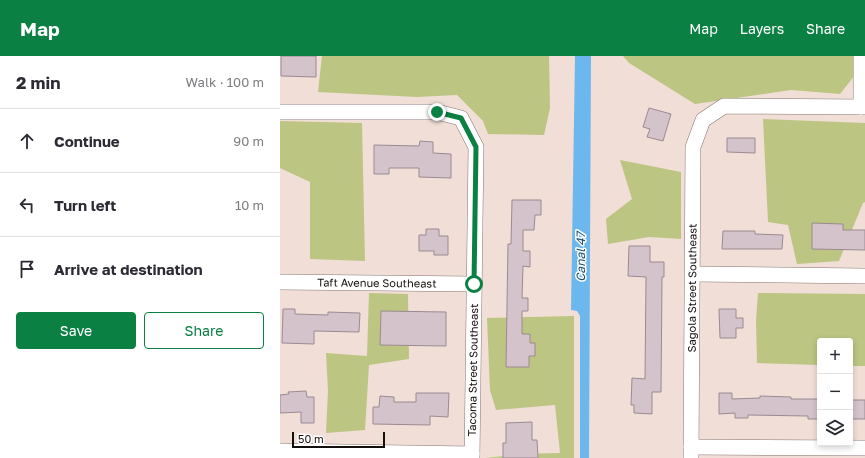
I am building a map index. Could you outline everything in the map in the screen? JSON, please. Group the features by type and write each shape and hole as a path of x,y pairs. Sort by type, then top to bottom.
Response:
{"street":[{"path":"861,56 863,107"},
{"name":"Sagola Street Southeast","path":"691,452 692,147 703,120 724,106 863,107"},
{"name":"Tacoma Street Southeast","path":"280,112 437,112 461,118 476,147 472,456"},
{"path":"692,274 865,276"},
{"name":"Taft Avenue Southeast","path":"280,282 474,284"},
{"path":"691,452 865,448"},
{"path":"280,451 472,456"}],"green space":[{"path":"322,56 549,56 550,108 544,135 488,134 483,121 457,95 417,97 318,92"},
{"path":"623,56 854,56 855,75 840,94 791,90 695,104 629,63"},
{"path":"763,119 865,123 865,202 863,203 839,261 797,264 788,225 768,222"},
{"path":"280,121 362,123 365,261 310,259 310,182 280,168"},
{"path":"620,160 681,172 681,239 649,237 608,244 606,219 632,199"},
{"path":"369,293 408,294 409,359 369,365 365,430 326,433 328,391 326,353 367,356"},
{"path":"758,293 865,294 865,366 853,366 853,338 817,338 817,365 757,363 756,321"},
{"path":"574,316 574,458 486,458 521,454 560,453 555,405 496,410 490,390 487,318"}],"water":[{"name":"Canal 47","path":"575,56 591,56 589,458 580,458 580,316 577,311 571,310"}],"building":[{"path":"281,56 316,56 316,77 281,76"},
{"path":"649,108 671,114 663,141 647,137 650,129 643,127"},
{"path":"727,138 755,138 755,153 727,152"},
{"path":"420,141 433,142 433,153 451,154 451,178 419,177 419,168 389,168 389,174 374,174 374,145 419,146"},
{"path":"512,200 541,200 541,215 535,215 534,230 523,230 523,251 530,251 530,267 523,266 522,298 528,298 528,311 522,311 522,334 530,334 530,343 535,343 535,356 529,356 529,367 506,367 508,244 511,244"},
{"path":"812,223 843,224 843,230 865,230 865,250 812,249"},
{"path":"426,229 439,229 439,236 448,236 448,255 434,255 434,251 419,251 419,235 426,235"},
{"path":"723,231 755,231 755,234 783,235 782,249 722,249"},
{"path":"629,246 650,246 650,262 664,262 664,277 662,277 661,392 652,392 652,414 634,413 634,405 631,405 632,378 645,379 646,277 628,276"},
{"path":"283,309 295,309 295,314 328,315 328,312 360,313 359,332 314,331 314,344 282,343"},
{"path":"719,309 736,309 736,318 743,318 743,328 736,328 736,338 720,338"},
{"path":"381,311 446,312 446,346 380,345"},
{"path":"306,391 307,397 314,397 314,423 301,423 301,412 280,413 280,395 289,394 288,392"},
{"path":"416,393 449,393 448,417 430,416 430,425 373,424 373,407 379,407 380,396 394,397 394,402 416,402"},
{"path":"719,393 732,393 732,399 760,398 760,396 791,397 791,399 817,399 817,419 808,419 808,416 748,415 748,418 735,418 735,413 719,414"},
{"path":"853,400 865,400 865,419 853,419"},
{"path":"532,422 532,440 537,440 538,458 503,458 503,443 506,443 506,423"}],"route":[{"path":"437,112 461,118 476,147 474,284"}]}
